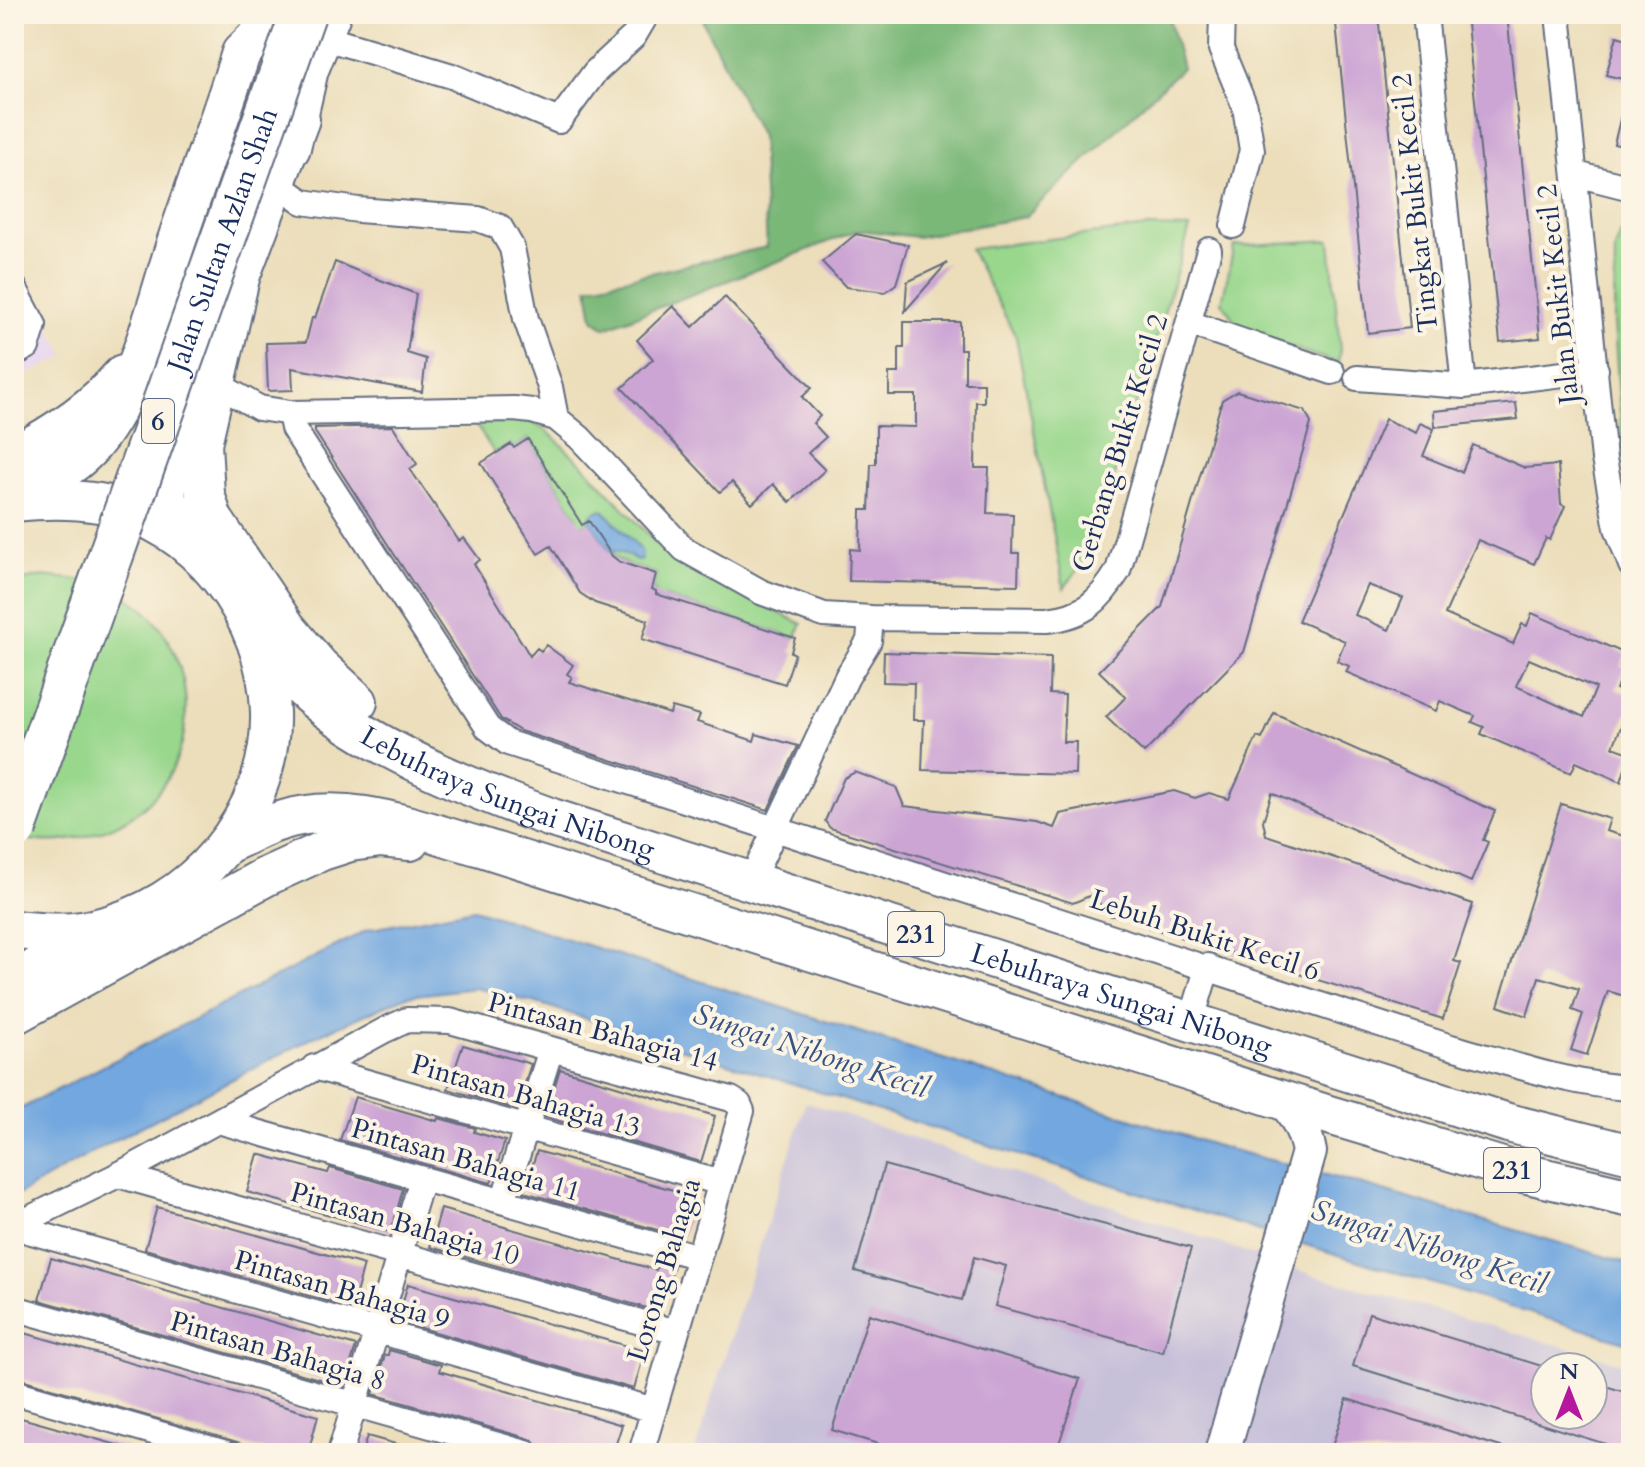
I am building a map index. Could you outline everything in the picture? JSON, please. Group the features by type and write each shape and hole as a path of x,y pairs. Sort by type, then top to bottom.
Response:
{"highway":[{"name":"Jalan Sultan Azlan Shah","path":"14,752 275,14"},
{"name":"Jalan Sultan Azlan Shah","path":"14,828 327,21"},
{"path":"282,164 306,69 327,21"}],"main road":[{"name":"Jalan Sultan Azlan Shah","path":"14,499 65,470 88,450 109,423 138,357 241,53 261,33 268,14"},
{"name":"Jalan Sultan Azlan Shah","path":"190,547 166,498 171,450 282,164"},
{"path":"240,278 202,444 205,494 213,519 303,648 348,695 496,798"},
{"path":"14,455 51,436 93,404 138,357"},
{"name":"6","path":"14,499 53,498 102,503 148,520 190,547 224,582 250,624 265,668 270,713 266,759 252,803 229,843 191,883 144,912 92,930 14,983"},
{"name":"Lebuhraya Sungai Nibong","path":"250,624 292,679 345,723 404,755 496,798 1508,1123 1631,1154"},
{"name":"Lebuhraya Sungai Nibong","path":"229,843 280,821 312,814 358,813 481,847 1395,1135 1519,1172 1631,1198"},
{"path":"14,1015 265,877 322,851 350,842 381,838 481,847"},
{"name":"6","path":"14,930 48,933 92,930"}],"street":[{"name":"Jalan Sultan Azlan Shah","path":"241,53 253,14"},
{"path":"327,21 559,121 595,72 634,36 647,14"},
{"path":"1222,14 1221,49 1245,107 1252,150 1233,226"},
{"name":"Tingkat Bukit Kecil 2","path":"1425,14 1464,386"},
{"name":"Jalan Bukit Kecil 2","path":"1558,14 1604,459 1617,528 1631,565"},
{"path":"282,164 303,202 358,210 478,219 500,227 512,248 526,319 550,387 556,418"},
{"path":"1576,174 1631,188"},
{"name":"Gerbang Bukit Kecil 2","path":"217,384 259,408 290,413 514,409 556,418 580,438 684,549 761,592 824,615 871,618 1069,618 1083,611 1105,592 1118,571 1209,250"},
{"path":"14,287 34,325 27,347 14,354"},
{"path":"1189,323 1332,372"},
{"path":"1357,378 1464,386 1596,370"},
{"name":"Lebuh Bukit Kecil 6","path":"290,413 293,428 488,728 508,743 1505,1062 1605,1086 1631,1088"},
{"path":"751,881 771,826 832,711 854,662 869,641 871,618"},
{"path":"1191,1022 1208,966"},
{"name":"Pintasan Bahagia 14","path":"14,1227 118,1175 314,1067 407,1020 450,1021 731,1099 739,1104"},
{"path":"503,1201 551,1049"},
{"name":"Pintasan Bahagia 13","path":"314,1067 721,1183"},
{"path":"1222,1453 1308,1158 1302,1125 1283,1099"},
{"name":"Lorong Bahagia","path":"641,1453 742,1111 739,1104"},
{"name":"Pintasan Bahagia 11","path":"218,1121 699,1257"},
{"path":"1308,1158 1334,1141 1355,1136 1395,1135"},
{"name":"Pintasan Bahagia 10","path":"118,1175 676,1332"},
{"path":"340,1453 422,1179"},
{"name":"Pintasan Bahagia 9","path":"14,1227 654,1410"},
{"name":"Pintasan Bahagia 8","path":"14,1308 526,1453"},
{"path":"14,1392 189,1448 226,1453"}],"shaded area":[{"path":"14,262 65,356 14,381"},
{"path":"806,1102 1316,1276 1578,1351 1529,1351 1529,1431 1609,1431 1609,1360 1631,1366 1631,1453 694,1453"}],"green space":[{"path":"708,14 1168,14 1182,68 1025,217 917,237 859,230 605,328 593,319 588,287 767,247 761,136 703,22"},
{"path":"1631,223 1631,496 1623,457 1614,322 1615,249 1621,233"},
{"path":"1147,227 1190,228 1091,552 1064,588 1016,337 970,249"},
{"path":"1330,240 1340,349 1338,363 1241,331 1222,302 1234,246"},
{"path":"472,419 531,422 547,431 661,548 719,584 802,624 795,638 665,597 650,612 656,591 652,589 656,574 615,557 589,521 577,528 577,517 528,439 514,448 511,444 495,454"},
{"path":"43,576 99,585 130,599 152,618 169,641 180,668 185,696 185,725 179,753 167,779 149,802 127,819 95,834 59,841 31,840 14,835 14,582"}],"water":[{"path":"599,510 604,511 641,550 642,559 609,551 589,521 591,515"},
{"name":"Sungai Nibong Kecil","path":"474,909 1214,1145 1363,1185 1631,1264 1631,1344 1260,1231 537,1003 475,988 407,996 314,1037 102,1147 14,1197 14,1113 18,1110 367,930"}],"building":[{"path":"1335,14 1378,14 1410,328 1368,333"},
{"path":"1466,14 1507,14 1540,338 1500,342"},
{"path":"1617,36 1631,40 1631,81 1606,75"},
{"path":"1625,99 1631,100 1631,148 1614,144"},
{"path":"856,234 908,245 896,284 885,292 846,287 822,262"},
{"path":"335,262 416,294 407,353 426,359 422,392 292,368 293,390 268,391 266,343 306,342 312,318 315,318"},
{"path":"947,263 905,311 907,282"},
{"path":"725,297 812,388 802,397 820,416 813,423 826,437 808,453 825,470 790,502 773,484 752,504 732,482 720,492 622,388 653,359 637,340 673,306 693,327"},
{"path":"904,322 960,322 960,349 965,349 965,383 984,383 984,402 976,402 975,468 989,468 987,513 1013,514 1012,553 1019,553 1018,585 849,581 850,549 860,550 861,510 869,510 871,464 876,464 876,426 916,427 916,395 889,395 889,373 899,373 899,348 904,348"},
{"path":"1237,391 1305,411 1311,423 1244,652 1144,753 1106,717 1126,697 1099,671 1162,607 1222,400"},
{"path":"1516,403 1518,419 1435,427 1434,411"},
{"path":"1385,419 1416,433 1420,423 1434,429 1423,456 1462,472 1473,445 1525,468 1558,465 1561,504 1565,506 1550,540 1546,538 1534,564 1478,540 1445,614 1513,644 1522,624 1527,626 1532,613 1626,654 1620,666 1625,668 1616,689 1631,696 1631,702 1613,747 1630,753 1621,782 1576,762 1571,773 1481,734 1484,727 1472,722 1475,716 1440,701 1436,711 1346,672 1349,666 1337,661 1345,641 1298,621","holes":["1368,585 1403,598 1389,630 1355,615","1529,659 1596,688 1584,717 1516,686"]},
{"path":"393,426 417,464 410,469 459,541 464,538 480,560 474,564 530,656 537,648 541,651 546,645 573,665 567,674 572,677 569,682 670,714 672,707 700,715 697,722 754,741 756,734 798,746 768,810 520,731 501,719 315,432 315,428"},
{"path":"528,439 582,525 589,521 612,556 620,562 656,574 652,589 656,594 795,638 791,652 795,654 785,684 642,639 648,620 595,603 580,593 551,546 538,554 481,463 511,444 514,448"},
{"path":"884,652 1051,658 1050,694 1065,695 1063,742 1076,742 1075,774 922,770 924,720 913,720 914,683 883,682"},
{"path":"1274,713 1495,811 1483,840 1488,842 1471,882 1272,793 1263,821 1266,835 1473,904 1454,961 1461,963 1443,1019 1148,927 1157,903 1124,915 1111,916 1094,894 1073,903 830,828 825,821 844,778 855,772 896,787 904,806 1037,822 1054,828 1060,814 1174,791 1195,798 1209,793 1229,799 1257,737 1262,739"},
{"path":"1561,804 1610,819 1606,831 1631,838 1631,998 1608,991 1587,1055 1571,1050 1583,1014 1572,1010 1579,989 1539,977 1527,1016 1498,1006"},
{"path":"463,1045 531,1064 516,1109 448,1089"},
{"path":"560,1069 715,1116 701,1162 545,1117"},
{"path":"355,1097 437,1121 438,1118 475,1128 474,1132 505,1141 491,1183 340,1140"},
{"path":"537,1151 694,1196 682,1237 524,1192"},
{"path":"258,1154 328,1173 330,1168 403,1189 391,1232 247,1192"},
{"path":"884,1165 1191,1248 1163,1352 995,1306 1006,1266 974,1257 962,1300 855,1271"},
{"path":"157,1207 364,1265 352,1308 145,1249"},
{"path":"441,1209 656,1270 659,1261 674,1265 661,1312 430,1247"},
{"path":"51,1258 356,1346 344,1386 39,1300"},
{"path":"408,1284 645,1351 634,1389 397,1321"},
{"path":"1369,1313 1529,1362 1529,1420 1353,1366"},
{"path":"869,1314 1080,1379 1056,1453 908,1453 832,1430"},
{"path":"14,1330 318,1416 308,1453 275,1453 14,1377"},
{"path":"389,1350 441,1365 439,1371 622,1425 613,1453 562,1453 539,1446 530,1439 373,1394"},
{"path":"1609,1387 1631,1394 1631,1430 1625,1450 1563,1431 1609,1431"},
{"path":"1347,1399 1507,1449 1506,1453 1330,1453"},
{"path":"14,1416 128,1448 127,1453 14,1453"},
{"path":"367,1436 410,1448 410,1453 362,1453"}]}
